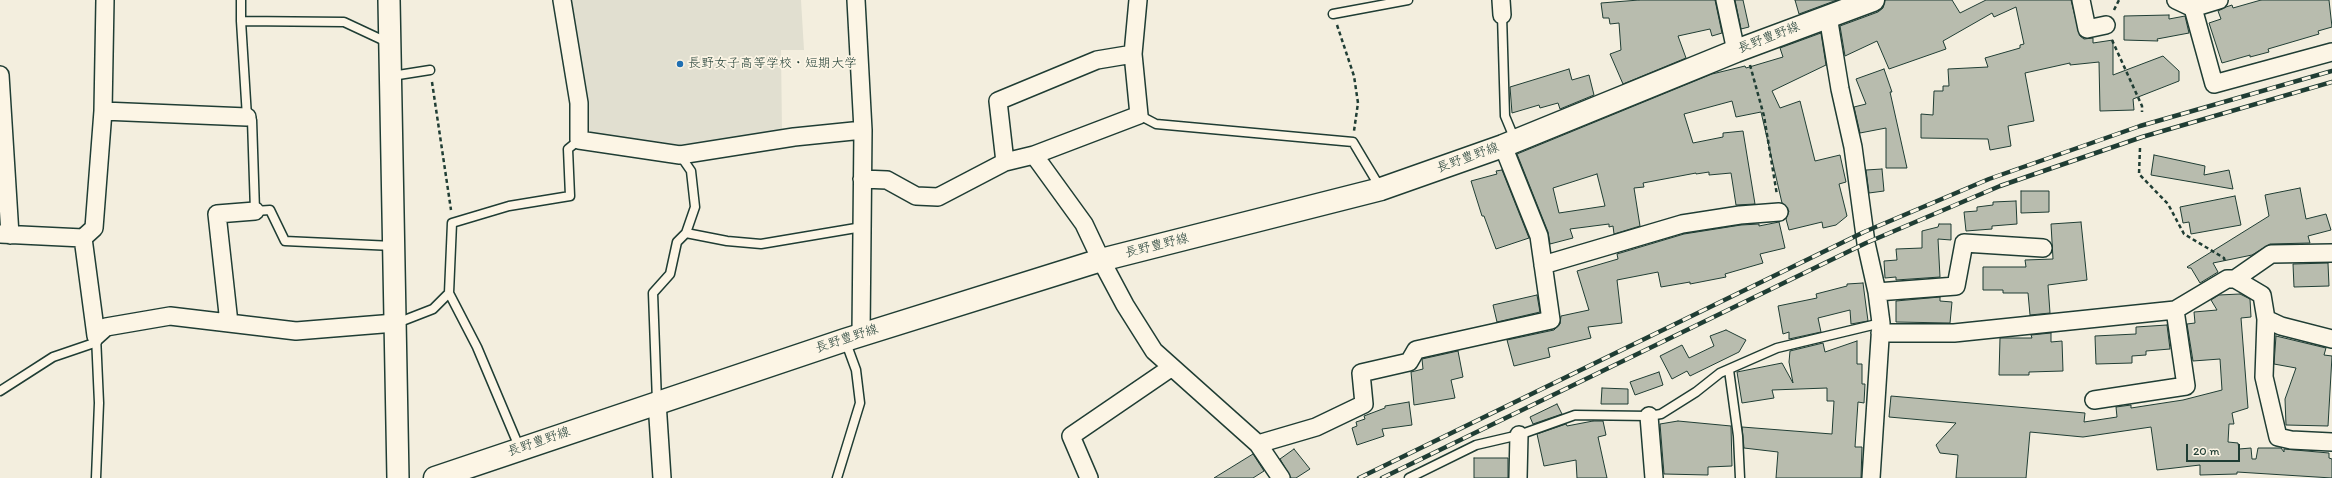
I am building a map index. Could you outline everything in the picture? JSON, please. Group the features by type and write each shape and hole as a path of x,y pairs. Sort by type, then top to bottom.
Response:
{"main road":[{"name":"長野豊野線","path":"435,478 853,337 1101,260 1381,189 1509,143 1741,49 1873,0"}],"street":[{"path":"0,75 5,234 82,238 94,228 103,112 105,0"},
{"path":"389,0 392,76 398,478"},
{"path":"562,0 579,102 579,140 680,155 794,137 863,130"},
{"path":"853,337 862,227 863,130 856,0"},
{"path":"862,179 887,180 916,196 938,197 1005,162 1034,156 1139,115 1133,54 1138,0"},
{"path":"1725,0 1741,49"},
{"path":"2081,0 2087,29 2106,25"},
{"path":"2176,0 2193,8 2219,0"},
{"path":"2193,8 2214,84 2332,52"},
{"path":"1828,16 1840,89 1853,146 1866,244 1877,292 1880,328 1871,478"},
{"path":"1005,162 998,101 1097,60 1133,54"},
{"path":"103,112 247,116"},
{"path":"1258,444 1316,427 1364,404 1361,373 1409,362 1416,350 1551,320 1539,236 1509,143"},
{"path":"1034,156 1084,224 1125,305 1154,350 1258,444 1281,478"},
{"path":"229,323 217,214 255,211"},
{"path":"1543,265 1682,224 1740,215 1779,212"},
{"path":"82,238 96,339"},
{"path":"1877,292 1956,286 1964,244 2043,248"},
{"path":"1880,328 1954,333 2175,310 2231,279 2271,254 2332,253"},
{"path":"2231,279 2262,295 2266,319 2264,377 2278,437 2291,440 2332,442"},
{"path":"2094,400 2186,386 2175,310"},
{"path":"96,339 106,327 170,316 296,331 395,324"},
{"path":"2266,319 2281,326 2332,339"},
{"path":"1089,478 1071,436 1172,367"},
{"path":"657,402 662,478"},
{"path":"1649,416 1654,478"},
{"path":"1518,478 1519,435"}],"lane":[{"path":"241,0 247,116 252,120 255,211 270,210 285,241 394,246"},
{"path":"1333,14 1408,0"},
{"path":"1502,8 1505,116 1509,143"},
{"path":"241,21 344,22 390,43"},
{"path":"392,76 430,70"},
{"path":"1139,115 1156,124 1352,142 1381,189"},
{"path":"520,449 477,347 449,293 452,223 509,206 570,196 568,149 579,140"},
{"path":"657,402 653,293 670,274 677,242 686,233 694,207 691,171 680,155"},
{"path":"686,233 727,241 761,244 862,227"},
{"path":"395,324 433,309 449,293"},
{"path":"1409,478 1476,445 1519,435 1574,415 1649,416 1661,414 1729,370 1777,348 1880,328"},
{"path":"837,478 860,403 853,337"},
{"path":"0,391 53,357 96,339 99,403 96,478"},
{"path":"1729,370 1738,436 1740,478"}],"path":[{"path":"2119,0 2106,25 2125,71 2142,106 2142,112"},
{"path":"1333,14 1354,76 1358,102 1352,142"},
{"path":"1741,49 1764,116 1779,212"},
{"path":"430,70 452,223"},
{"path":"2140,148 2139,174 2168,204 2184,234 2224,258 2231,279"}],"shaded area":[{"name":"長野女子高等学校・短期大学","path":"568,0 801,0 804,50 781,50 782,132 667,146 588,134 585,129"}],"building":[{"path":"1639,0 1715,0 1722,33 1712,36 1710,29 1678,36 1686,58 1623,84 1610,54 1621,50 1619,23 1610,24 1609,18 1603,18 1601,3"},
{"path":"1735,0 1743,0 1749,27 1741,29"},
{"path":"1795,0 1837,0 1799,14"},
{"path":"1885,0 1952,0 1960,13 1986,0 2071,0 2080,36 2084,39 2093,38 2093,43 2113,40 2113,75 2163,56 2179,71 2179,81 2133,99 2134,110 2100,111 2099,62 2070,65 2070,63 2025,73 2034,121 2008,126 2011,146 1990,150 1988,139 1921,138 1921,114 1933,115 1934,91 1943,91 1943,86 1949,86 1948,69 1988,67 1985,58 2020,48 2020,45 2024,44 2016,7 1994,17 1992,13 1943,41 1946,49 1889,69 1877,41 1845,56 1840,26 1878,12 1883,8"},
{"path":"2261,0 2329,0 2332,27 2318,31 2319,34 2268,49 2269,52 2250,57 2250,55 2222,63 2209,23 2221,19 2218,11 2226,7 2232,5 2233,8"},
{"path":"2169,15 2169,19 2185,16 2189,33 2157,39 2158,41 2124,40 2124,16"},
{"path":"1821,33 1826,65 1772,91 1780,108 1800,101 1815,161 1840,155 1846,182 1839,184 1847,216 1836,225 1823,228 1822,222 1789,230 1786,219 1789,211 1782,203 1761,112 1736,117 1732,101 1684,114 1693,143 1723,137 1723,133 1743,131 1755,204 1736,205 1731,173 1709,175 1709,172 1696,173 1643,183 1644,187 1634,188 1640,226 1614,234 1613,226 1609,227 1609,224 1570,229 1573,238 1550,244 1548,232 1517,154 1712,74 1745,66 1746,68 1783,57 1780,48","holes":["1597,174 1605,206 1559,213 1553,188"]},
{"path":"1569,69 1572,80 1589,75 1594,95 1560,109 1558,103 1540,108 1539,105 1512,113 1510,87"},
{"path":"1884,69 1892,92 1890,92 1907,168 1886,168 1886,128 1860,133 1854,107 1866,104 1856,79"},
{"path":"2154,155 2205,166 2204,175 2229,170 2233,189 2151,175"},
{"path":"1882,169 1884,191 1869,193 1866,170"},
{"path":"1502,170 1529,238 1496,249 1484,216 1482,216 1471,181 1497,174 1496,171"},
{"path":"2300,188 2306,219 2326,214 2331,230 2308,236 2310,243 2270,244 2252,255 2213,263 2218,272 2200,283 2191,268 2187,267 2269,216 2265,195"},
{"path":"2021,191 2049,191 2049,212 2021,213"},
{"path":"2235,196 2241,225 2191,234 2189,222 2183,223 2180,207"},
{"path":"2016,201 2017,224 1992,226 1992,229 1966,231 1964,212 1977,211 1977,207 1993,205 1993,202"},
{"path":"1779,222 1785,248 1760,254 1763,263 1725,274 1726,277 1690,284 1690,282 1661,287 1658,272 1617,280 1622,323 1588,327 1591,338 1548,348 1550,357 1514,366 1507,340 1554,330 1560,324 1561,316 1589,310 1577,271 1618,259 1617,254 1684,234 1741,225 1759,224 1759,226"},
{"path":"2081,222 2087,280 2048,285 2050,313 2030,315 2028,293 2003,293 2003,290 1983,290 1983,267 2026,267 2025,260 2053,259 2051,224"},
{"path":"1939,224 1951,224 1951,240 1938,239 1940,277 1896,280 1896,277 1885,278 1884,261 1897,260 1896,249 1922,248 1922,231 1938,227"},
{"path":"2328,263 2329,286 2294,287 2293,264"},
{"path":"1863,283 1868,321 1851,324 1850,310 1818,318 1821,332 1789,339 1789,332 1783,334 1778,306 1817,298 1816,294 1847,286 1847,284"},
{"path":"2240,294 2250,299 2251,317 2241,318 2248,408 2232,413 2234,424 2229,424 2228,442 2238,443 2239,449 2251,448 2252,459 2256,459 2258,448 2281,448 2284,452 2284,449 2329,453 2329,458 2332,459 2332,478 2237,472 2237,474 2200,475 2200,465 2157,470 2151,427 2083,437 2030,432 2026,478 1956,478 1958,455 1940,453 1936,445 1956,423 1889,417 1891,396 2085,413 2084,422 2117,417 2116,407 2131,405 2131,408 2183,400 2222,390 2220,359 2193,361 2187,324 2195,323 2194,312 2217,310 2211,300 2219,295"},
{"path":"1537,295 1540,312 1497,322 1493,305"},
{"path":"1940,297 1940,301 1952,302 1950,323 1896,322 1896,301"},
{"path":"2167,325 2170,349 2146,351 2146,355 2132,356 2132,363 2096,364 2095,336 2136,334 2136,327"},
{"path":"1726,330 1746,340 1739,352 1690,376 1687,371 1672,379 1660,356 1682,345 1689,358 1714,346 1710,336"},
{"path":"2051,333 2051,342 2062,341 2063,371 2029,372 2029,375 1999,375 2000,338 2032,338 2031,335"},
{"path":"2276,336 2326,348 2324,355 2332,356 2328,426 2286,425 2285,399 2296,368 2274,364"},
{"path":"1857,341 1857,364 1862,364 1862,384 1865,384 1864,403 1858,402 1855,447 1862,447 1861,478 1776,478 1778,452 1744,448 1742,427 1832,434 1834,401 1827,401 1827,388 1772,390 1774,398 1742,403 1737,372 1782,363 1793,383 1789,362 1790,351 1823,343 1825,352"},
{"path":"1458,351 1463,377 1451,380 1455,398 1414,405 1411,372 1423,369 1422,359"},
{"path":"1659,372 1663,385 1635,395 1630,382"},
{"path":"1602,388 1628,389 1628,404 1601,404"},
{"path":"1409,402 1412,425 1382,429 1384,436 1357,445 1352,428 1357,426 1356,422 1365,419 1364,416 1385,408 1385,406"},
{"path":"1557,404 1562,414 1533,424 1530,417"},
{"path":"1593,421 1603,421 1606,435 1598,437 1607,478 1577,478 1576,460 1544,466 1537,434 1566,424 1567,426"},
{"path":"1678,421 1731,426 1732,466 1708,467 1708,475 1664,474 1660,424"},
{"path":"1294,449 1310,469 1296,478 1291,478 1280,459"},
{"path":"1253,454 1264,471 1253,478 1214,478"},
{"path":"1474,458 1508,458 1508,478 1474,478"}],"railway":[{"path":"1359,478 1864,232 1989,179 2140,126 2332,71"},
{"path":"1382,478 1866,243 2000,186 2142,137 2332,82"}],"place":[{"name":"長野女子高等学校・短期大学","path":"680,64"}]}
